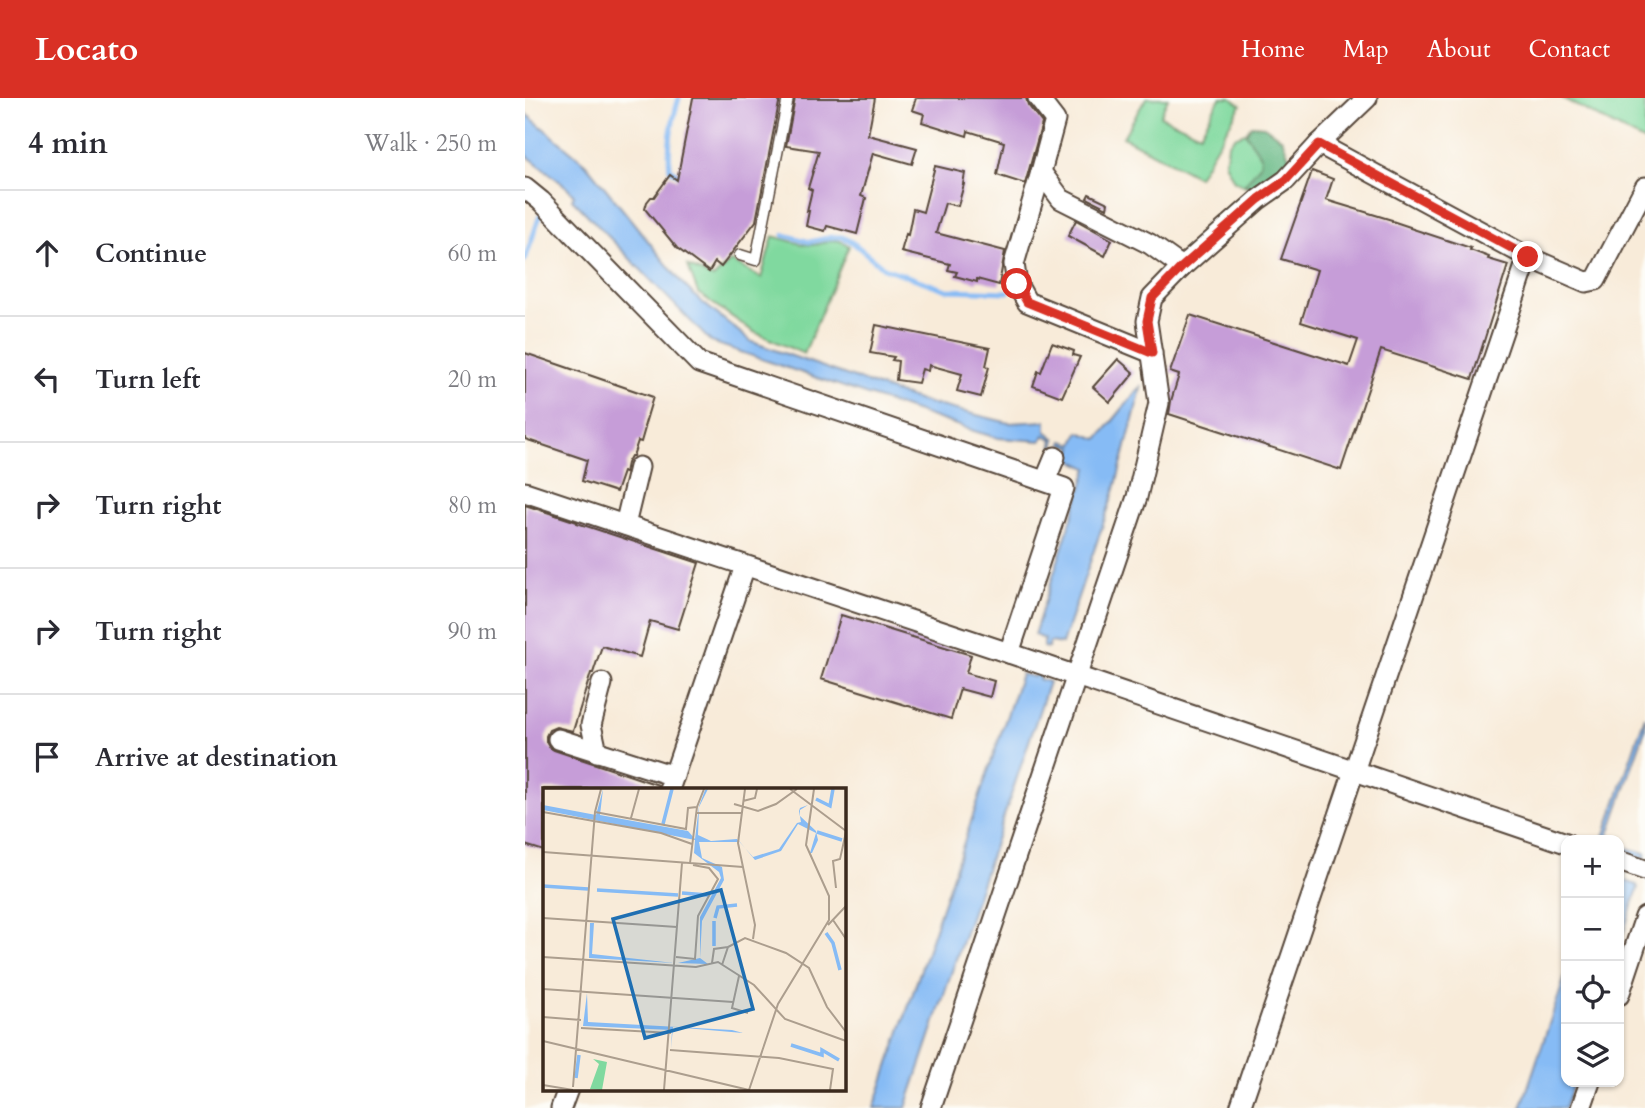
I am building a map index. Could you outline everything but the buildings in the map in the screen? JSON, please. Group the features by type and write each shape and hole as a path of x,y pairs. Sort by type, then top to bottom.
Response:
{"street":[{"path":"1038,98 1055,120 1014,264 1017,284 1027,302 1152,353"},
{"path":"931,1108 1137,497 1159,403 1147,321 1152,298 1182,267 1259,199 1286,180 1367,98"},
{"path":"1319,144 1528,257 1585,282 1596,280 1645,187"},
{"path":"1041,172 1061,199 1150,244 1182,267"},
{"path":"525,188 541,201 699,363 1065,488 1009,653"},
{"path":"1240,1108 1528,257"},
{"path":"1045,481 1055,457"},
{"path":"625,525 639,467"},
{"path":"525,492 1561,841"},
{"path":"558,739 671,783 745,566"},
{"path":"597,752 591,725 602,683"},
{"path":"1624,863 1645,870"},
{"path":"1624,981 1645,917"},
{"path":"1581,1108 1588,1087"},
{"path":"561,1108 568,1090"}],"lane":[{"path":"740,255 756,260 788,98"}],"green space":[{"path":"1146,98 1168,98 1160,116 1200,134 1220,98 1231,98 1241,105 1198,177 1123,137"},
{"path":"1562,98 1645,98 1645,142"},
{"path":"1251,125 1264,126 1282,139 1293,167 1259,196 1245,184 1260,165 1261,156 1246,134"},
{"path":"1251,131 1266,155 1262,169 1247,187 1234,181 1225,163 1228,145 1234,137"},
{"path":"773,236 808,245 834,240 849,246 804,354 754,332 698,293 688,266 713,278 731,261 761,278"}],"water":[{"path":"525,113 586,164 682,283 752,342 920,401 1009,423 1046,421 1046,431 1056,439 1054,447 1053,439 1044,435 1041,441 998,438 711,342 572,199 574,195 568,188 525,154"},
{"path":"1142,385 1115,489 1062,644 1050,642 1048,648 1043,647 1045,639 1034,635 1088,468 1069,459 1073,447 1062,444 1063,441 1074,444 1079,432 1098,439"},
{"path":"1036,673 1040,674 1039,679 1049,682 906,1108 874,1108 1021,674 1034,677"},
{"path":"1645,716 1645,729 1609,835 1605,835"},
{"path":"1624,847 1645,853 1645,859 1632,856 1624,877 1624,860"},
{"path":"1624,880 1637,885 1624,931"},
{"path":"1561,989 1561,1087 1572,1087 1565,1108 1521,1108"}],"waterway":[{"path":"679,98 671,133 669,160 670,169 682,177"},
{"path":"525,260 540,215"},
{"path":"784,235 810,242 842,237 884,268 947,290 1008,292"}],"route":[{"path":"1017,284 1027,302 1152,353 1147,321 1152,298 1182,267 1259,199 1286,180 1319,144 1528,257"}]}
